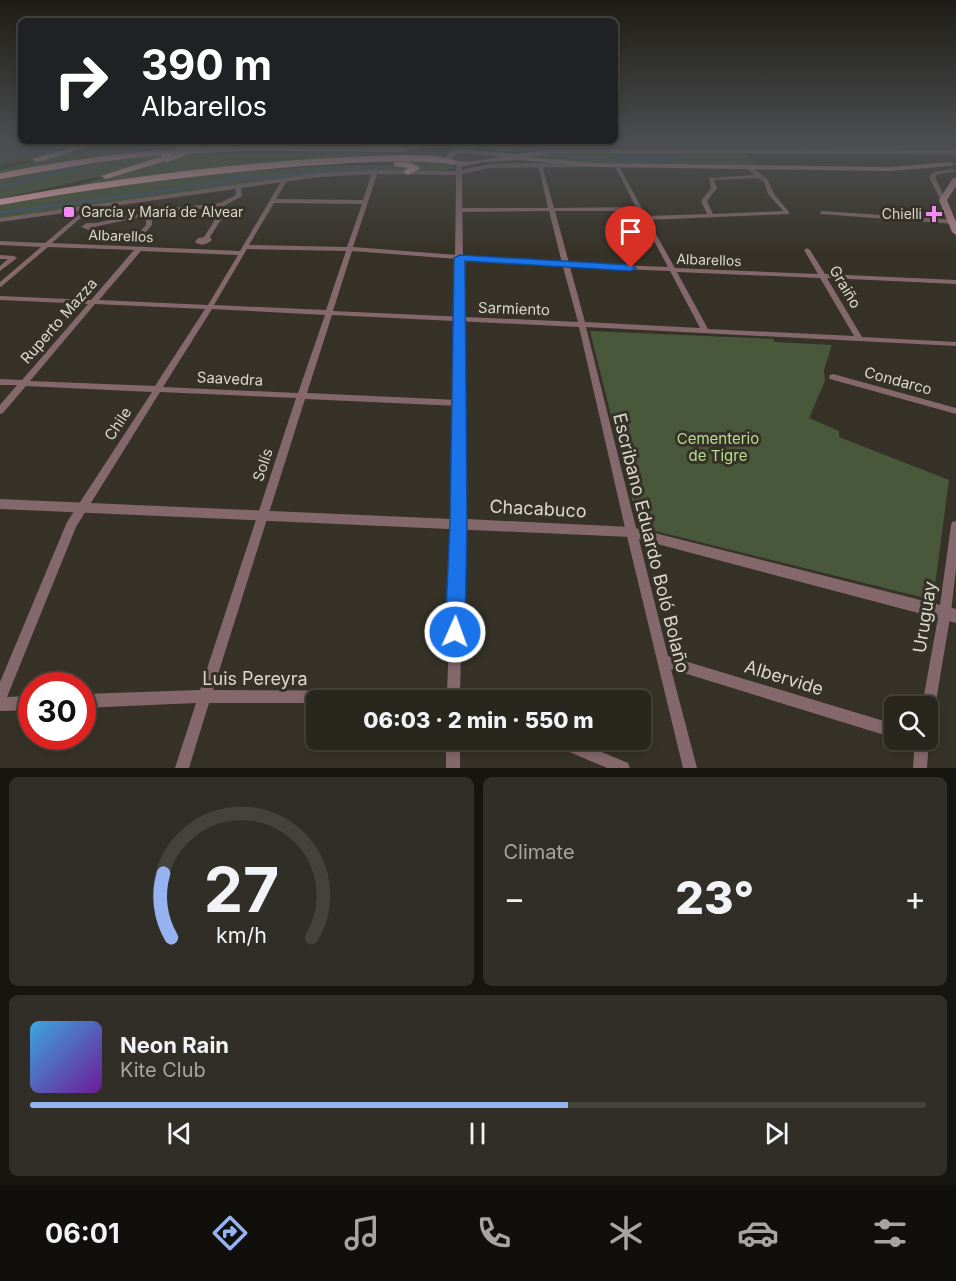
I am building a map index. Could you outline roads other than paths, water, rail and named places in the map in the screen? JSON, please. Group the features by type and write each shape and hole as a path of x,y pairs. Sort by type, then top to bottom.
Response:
{"highway":[{"path":"21,198 90,181"},
{"path":"0,202 133,181"}],"main road":[{"path":"952,181 951,188 943,200 954,222 956,232"}],"street":[{"path":"0,220 272,181"},
{"name":"Chile","path":"0,698 71,525 210,307 284,181"},
{"name":"Solís","path":"182,768 372,181"},
{"path":"456,690 460,258 457,181"},
{"name":"Escribano Eduardo Boló Bolaño","path":"544,181 582,325 690,768"},
{"path":"624,181 705,330"},
{"path":"711,216 704,201 714,188 712,181"},
{"path":"644,218 787,213 762,181"},
{"path":"934,181 943,200"},
{"path":"96,225 149,213 222,206 244,196 241,185"},
{"path":"934,185 951,188"},
{"path":"272,201 364,202"},
{"path":"206,238 218,221 222,206"},
{"path":"0,285 90,207"},
{"path":"459,210 638,208"},
{"path":"140,235 148,225 149,213"},
{"path":"822,213 954,222"},
{"name":"Albarellos","path":"0,243 139,249 349,249 566,265 956,282"},
{"name":"Ruperto Mazza","path":"0,411 139,249"},
{"name":"Graiño","path":"807,250 859,339"},
{"path":"0,257 14,258 1,269"},
{"path":"1,269 17,270"},
{"name":"Sarmiento","path":"0,298 705,330 956,344"},
{"name":"Condarco","path":"833,377 956,411"},
{"name":"Saavedra","path":"0,382 459,404"},
{"name":"Chacabuco","path":"0,504 631,532 950,614"},
{"name":"Uruguay","path":"931,696 950,614 956,525"},
{"name":"Albervide","path":"663,660 884,728"},
{"name":"Luis Pereyra","path":"96,700 205,696 306,698"},
{"path":"0,704 18,703"},
{"path":"453,750 453,768"},
{"path":"581,750 623,768"},
{"path":"920,768 921,750"}],"waterway":[{"path":"0,187 23,181"},
{"path":"0,213 223,181"}],"place":[{"name":"García y María de Alvear","path":"69,212"},
{"name":"Chielli","path":"934,214"}],"park label":[{"name":"Cementerio de Tigre","path":"718,448"}]}
